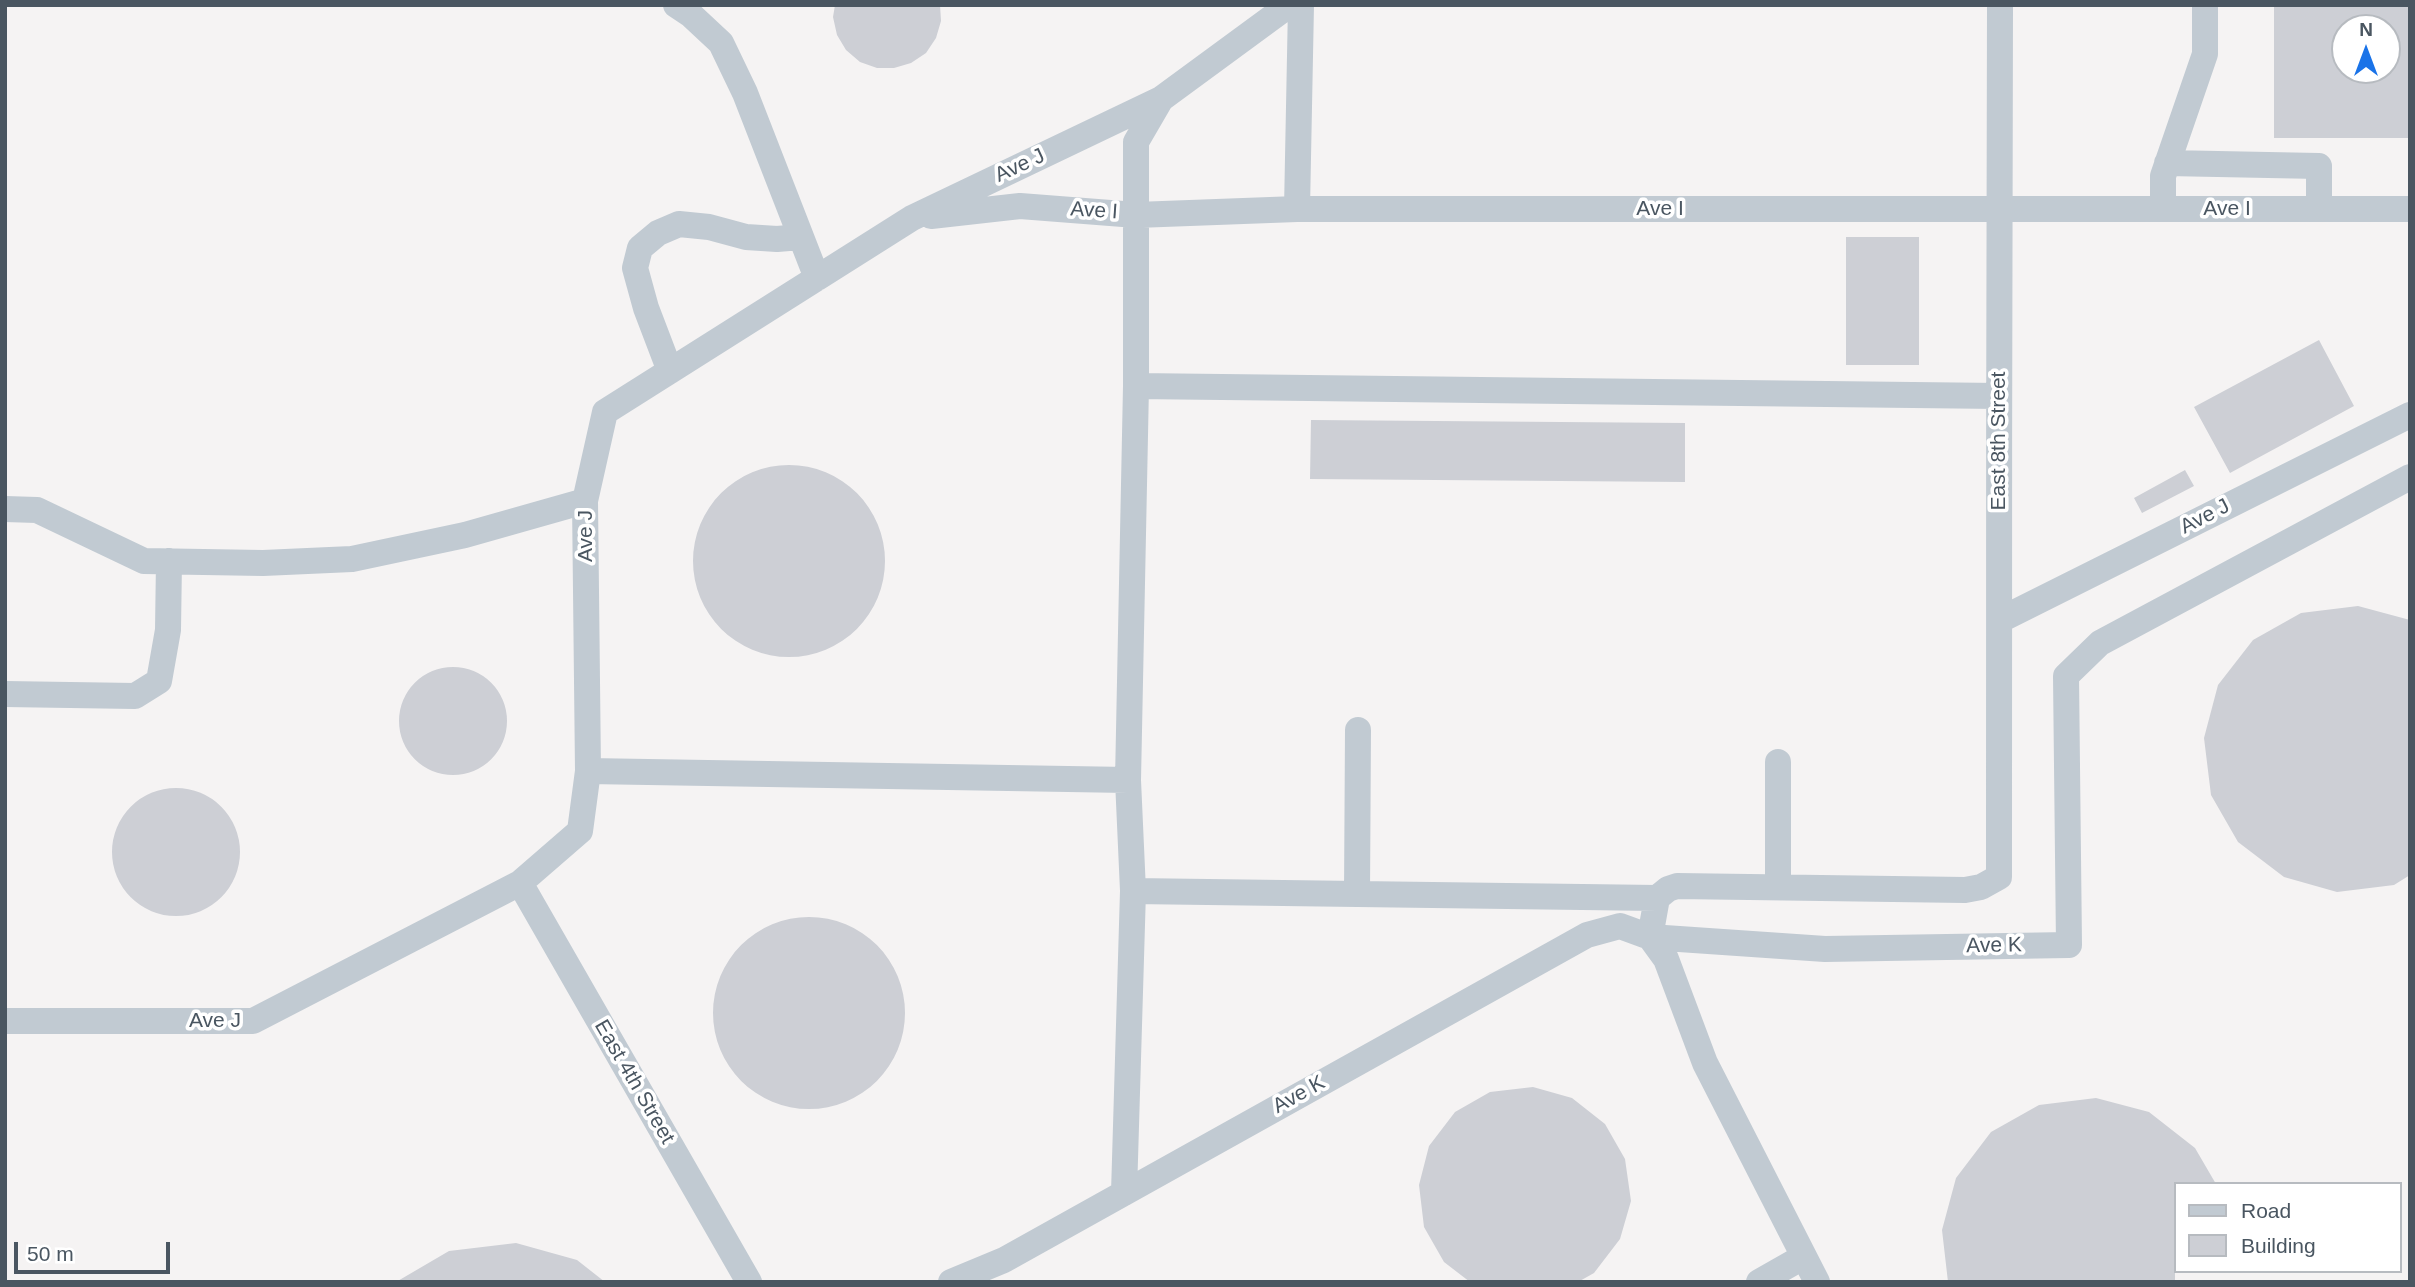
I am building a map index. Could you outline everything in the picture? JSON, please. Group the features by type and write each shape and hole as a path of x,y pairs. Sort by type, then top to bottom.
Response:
{"street":[{"path":"677,5 721,43 745,93 817,278"},
{"name":"Ave J","path":"5,1021 253,1021 520,883 580,831 588,771 585,501 606,412 912,218 1161,99 1289,5"},
{"path":"1297,209 1301,5"},
{"name":"East 8th Street","path":"1778,887 1965,890 1981,887 1998,877 2000,5"},
{"path":"2163,209 2163,176 2205,54 2205,5"},
{"path":"1125,1193 1133,891 1128,779 1136,386 1136,142 1161,99"},
{"path":"2167,163 2319,166 2319,209"},
{"name":"Ave I","path":"912,218 1020,206 1136,215 1297,209 2410,209"},
{"path":"670,371 646,308 635,268 640,248 658,233 680,224 709,227 746,237 801,237"},
{"path":"1136,386 1998,396"},
{"name":"Ave J","path":"2000,620 2410,415"},
{"name":"Ave K","path":"951,1282 1004,1260 1587,935 1620,926 1650,937 1825,949 2069,945 2066,676 2100,643 2410,477"},
{"path":"5,509 37,510 144,561 263,563 352,559 464,536 585,501"},
{"path":"5,694 135,696 159,681 168,630 169,561"},
{"path":"1357,894 1358,730"},
{"path":"1133,891 1657,898 1677,886 1778,887 1778,762"},
{"path":"588,771 1128,779"},
{"name":"East 4th Street","path":"520,883 749,1282"},
{"path":"1657,898 1650,937 1666,959 1705,1063 1817,1282"},
{"path":"1759,1282 1803,1257"}],"building":[{"path":"835,5 940,5 941,21 936,38 926,53 911,63 894,68 877,68 860,62 846,50 837,35 833,17"},
{"path":"2274,5 2410,5 2410,138 2274,138"},
{"path":"1846,237 1919,237 1919,365 1846,365"},
{"path":"2319,340 2354,406 2230,473 2194,407"},
{"path":"1311,420 1685,423 1685,482 1310,479"},
{"path":"789,465 826,473 857,493 877,524 885,561 877,598 857,629 826,649 789,657 752,649 721,629 701,598 693,561 701,524 721,493 752,473"},
{"path":"2185,470 2194,486 2142,513 2134,498"},
{"path":"2358,606 2410,620 2410,875 2394,885 2337,892 2284,877 2238,842 2211,795 2204,738 2218,685 2253,640 2301,613"},
{"path":"453,667 474,671 491,683 503,700 507,721 503,742 491,759 474,771 453,775 432,771 415,759 403,742 399,721 403,700 415,683 432,671"},
{"path":"176,788 201,793 221,807 235,827 240,852 235,877 221,897 201,911 176,916 151,911 131,897 117,877 112,852 117,827 131,807 151,793"},
{"path":"809,917 846,925 877,945 897,976 905,1013 897,1050 877,1081 846,1101 809,1109 772,1101 741,1081 721,1050 713,1013 721,976 741,945 772,925"},
{"path":"1533,1087 1572,1098 1605,1124 1625,1159 1631,1201 1620,1239 1594,1273 1578,1282 1470,1282 1444,1262 1424,1227 1419,1185 1429,1146 1455,1112 1490,1092"},
{"path":"2096,1098 2149,1112 2195,1148 2215,1182 2174,1182 2175,1282 1948,1282 1942,1230 1956,1178 1991,1132 2039,1105"},
{"path":"516,1243 577,1260 605,1282 396,1282 449,1251"}]}
